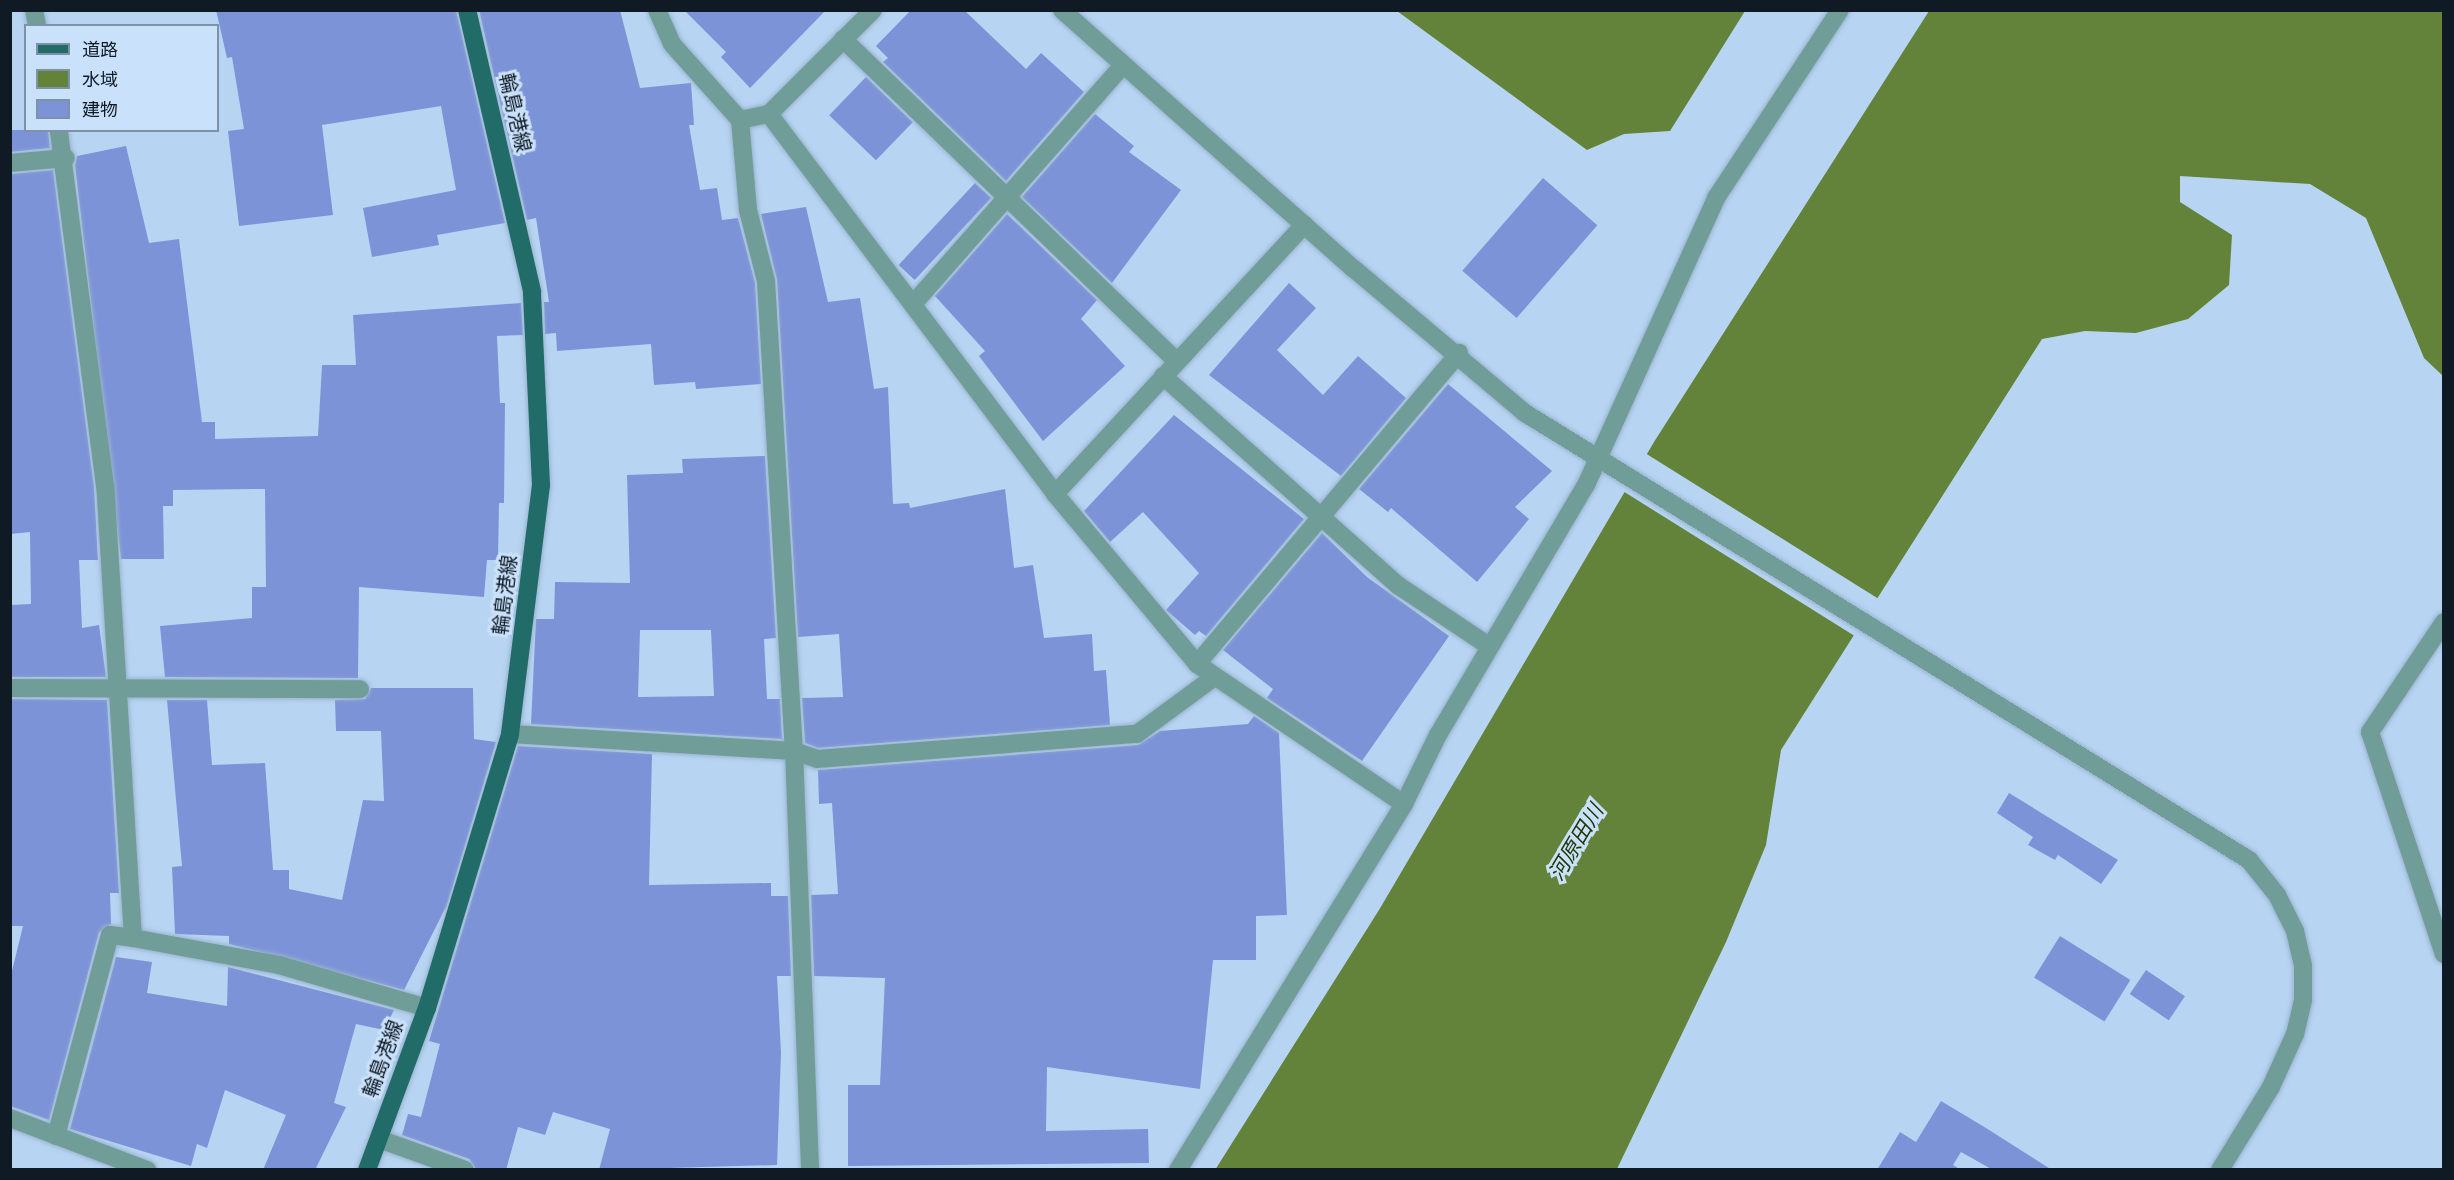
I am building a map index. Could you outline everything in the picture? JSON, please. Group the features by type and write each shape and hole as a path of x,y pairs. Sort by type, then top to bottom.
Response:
{"main road":[{"name":"輪島港線","path":"367,1170 427,1008 510,734 541,485 532,291 467,10"}],"street":[{"path":"657,10 672,44 740,120 748,210 766,281 794,751 810,1170"},
{"path":"740,120 770,114 873,10"},
{"path":"1062,10 1304,225 1459,353 1525,413 1601,455 2249,860 2277,895 2295,931 2303,966 2295,1034 2271,1087 2220,1170"},
{"path":"1178,1170 1404,804 1490,646 1601,455 1716,198 1840,10"},
{"path":"843,39 1175,360"},
{"path":"914,303 1010,200 1123,64"},
{"path":"770,114 1055,494 1197,664 1212,678 1404,804"},
{"path":"60,132 66,158 105,486 133,938"},
{"path":"10,163 66,158"},
{"path":"1055,494 1175,360 1304,225"},
{"path":"1197,664 1459,353"},
{"path":"1163,376 1319,519 1399,586 1490,646"},
{"path":"2444,622 2370,732 2444,954"},
{"path":"510,734 794,751 817,759 1137,735 1212,678"},
{"path":"10,688 360,689"},
{"path":"56,1136 110,935 279,965 427,1008"},
{"path":"10,1118 147,1170"},
{"path":"379,1139 465,1170"}],"water":[{"path":"1397,11 1745,11 1670,131 1624,134 1587,150"},
{"name":"河原田川","path":"1929,11 2443,11 2443,376 2424,358 2366,218 2310,184 2180,176 2180,202 2232,235 2229,285 2188,319 2136,333 2085,331 2042,339 1781,750 1766,845 1726,942 1617,1169 1215,1170 1379,910 1654,442"}],"pier":[{"path":"1645,453 1882,601 1858,638 1622,490"}],"building":[{"path":"216,10 456,10 505,223 437,235 439,245 372,257 363,208 456,190 441,106 322,125 333,215 239,226 228,131 244,129 232,57 227,58"},
{"path":"479,10 620,10 640,88 691,83 694,125 689,125 700,190 717,188 722,220 738,218 755,283 761,384 696,389 695,382 654,385 651,344 557,351 556,333 545,334 544,302 549,302 536,218 527,220"},
{"path":"684,10 826,10 750,88 721,57 726,52"},
{"path":"911,10 964,10 1026,69 1041,53 1084,92 1006,181 883,62 888,58 876,46"},
{"path":"866,77 913,122 876,160 829,115"},
{"path":"1095,114 1134,146 1129,152 1181,190 1112,283 1022,197"},
{"path":"10,130 48,132 50,148 10,152"},
{"path":"126,146 149,243 179,239 202,422 215,422 215,439 318,436 322,365 356,365 353,315 521,303 523,335 497,336 500,403 505,403 504,503 499,503 498,560 487,560 484,597 359,587 358,678 165,677 160,626 252,618 252,587 266,587 265,489 173,490 173,506 163,506 164,559 121,559 75,165 77,156"},
{"path":"53,170 94,487 98,560 79,560 82,628 99,625 106,677 10,677 10,605 31,604 30,532 10,534 10,174"},
{"path":"1543,178 1597,225 1517,318 1462,271"},
{"path":"975,183 991,198 915,280 899,265"},
{"path":"806,207 828,302 860,298 874,389 888,387 893,504 909,503 910,508 1005,489 1014,568 1033,565 1044,638 1092,634 1094,671 1106,670 1110,725 818,748 805,743 802,698 843,697 839,634 798,637 777,280 761,214"},
{"path":"1007,214 1097,300 1081,319 1125,366 1043,441 979,356 985,351 935,296"},
{"path":"1289,283 1316,308 1277,350 1323,395 1358,356 1406,398 1341,476 1209,375"},
{"path":"1448,384 1552,471 1515,507 1529,519 1477,582 1391,508 1388,512 1359,489"},
{"path":"1174,415 1304,519 1206,636 1199,631 1195,635 1166,610 1199,573 1143,512 1110,542 1084,511"},
{"path":"765,456 776,638 764,639 767,699 780,699 782,739 531,724 536,619 554,619 555,582 630,583 627,475 683,473 682,459","holes":["640,630 711,630 714,696 638,697"]},
{"path":"1322,533 1367,577 1449,636 1362,761 1267,698 1273,689 1223,650"},
{"path":"371,688 473,688 474,739 496,742 447,905 404,990 229,944 229,936 175,934 172,867 182,866 167,700 207,700 212,765 265,763 273,870 289,870 289,889 342,900 363,800 384,801 381,731 336,731 335,700 365,699"},
{"path":"10,699 107,700 119,893 110,893 111,924 99,932 49,1120 10,1106 10,979 23,926 10,926"},
{"path":"1254,716 1279,733 1287,915 1256,916 1256,960 1213,960 1200,1089 1047,1067 1046,1131 1148,1129 1149,1163 848,1166 848,1085 880,1085 885,978 814,976 811,895 838,894 832,803 819,804 818,770 1138,745 1160,731 1248,724"},
{"path":"518,746 652,754 649,885 771,883 771,896 788,896 791,976 777,976 781,1053 777,1165 599,1170 610,1129 553,1112 545,1135 518,1127 506,1170 476,1170 469,1159 402,1135 408,1114 421,1117 440,1044 429,1041"},
{"path":"2009,793 2118,860 2101,884 2058,855 2055,860 2028,845 2033,837 1997,813"},
{"path":"2060,936 2130,980 2104,1022 2034,978"},
{"path":"116,957 152,962 147,993 227,1006 228,967 394,1010 384,1030 356,1024 334,1103 346,1107 315,1170 263,1170 286,1115 225,1090 207,1148 197,1144 191,1166 70,1129"},
{"path":"2146,970 2185,996 2169,1020 2130,994"},
{"path":"1941,1101 2052,1170 1993,1170 1961,1152 1953,1165 1961,1170 1877,1170 1900,1132 1916,1142"}]}
